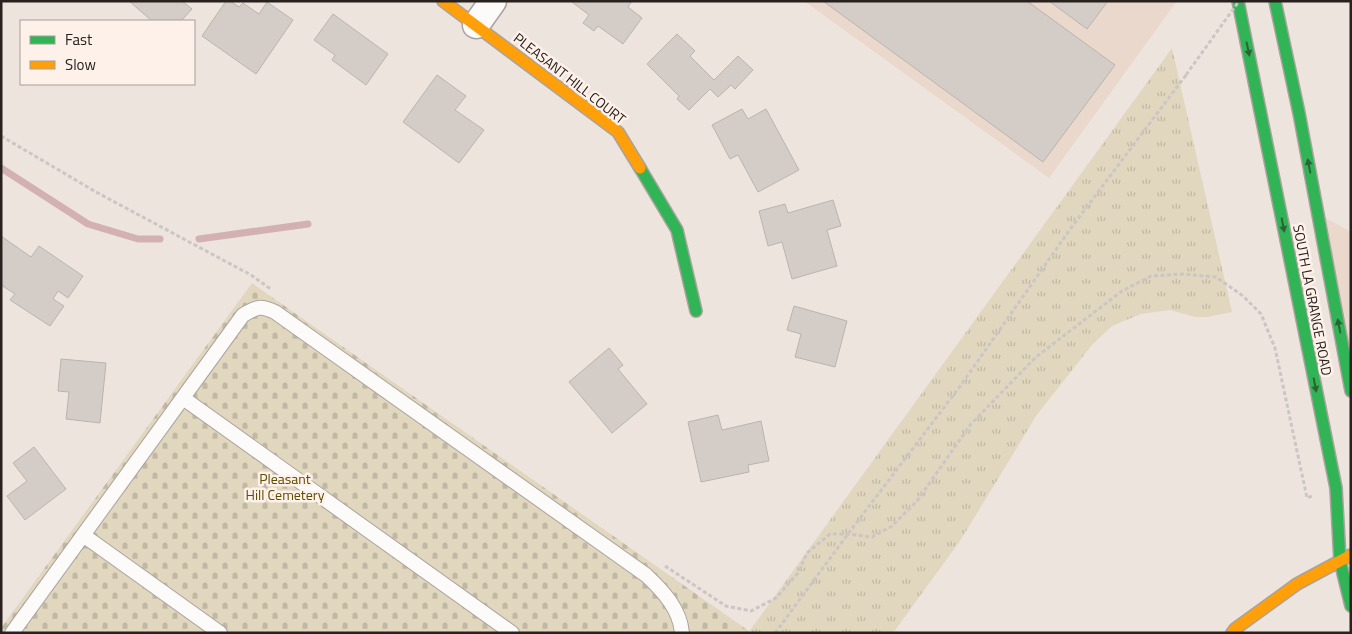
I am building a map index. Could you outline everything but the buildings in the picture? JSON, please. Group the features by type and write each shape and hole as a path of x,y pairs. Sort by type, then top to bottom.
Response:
{"main road":[{"name":"PLEASANT HILL COURT","path":"443,1 618,132 677,230 696,311"},
{"name":"SOUTH LA GRANGE ROAD","path":"1238,1 1336,488 1351,606"},
{"name":"SOUTH LA GRANGE ROAD","path":"1275,1 1299,113 1351,391"},
{"path":"1232,633 1297,584 1346,558"}],"street":[{"path":"476,25 493,1"}],"lane":[{"path":"12,633 243,315 255,308 265,307 275,312 646,575 662,590 674,608 682,624 682,633"},
{"path":"183,398 512,633"},
{"path":"83,535 220,633"}],"path":[{"path":"775,633 961,385 1071,228 1186,75 1238,1"},
{"path":"1,136 96,192 251,275 275,292"},
{"path":"660,562 726,606 751,611 776,598 798,573 808,553 830,534 872,537 892,526 917,501 971,424 1036,357 1122,291 1150,276 1182,274 1216,277 1243,296 1261,314 1275,348 1307,498 1336,488"}],"shaded area":[{"path":"804,1 1177,1 1049,178"},
{"path":"1326,218 1351,232 1351,364"}],"green space":[{"path":"1172,48 1232,312 1207,317 1195,317 1170,310 1141,314 1112,326 1092,345 1036,416 960,541 893,633 748,633"},
{"name":"Pleasant Hill Cemetery","path":"252,283 749,631 748,633 1,633 1,628"}],"waterway":[{"path":"1,168 88,224 138,239 160,239"},
{"path":"199,239 308,224"}],"traffic: fast":[{"path":"1238,1 1336,488 1340,561 1351,606"},
{"path":"1275,1 1299,113 1351,391"},
{"path":"640,168 677,230 696,311"}],"traffic: slow":[{"path":"443,1 618,132 640,168"},
{"path":"1232,633 1297,584 1351,555"}]}
